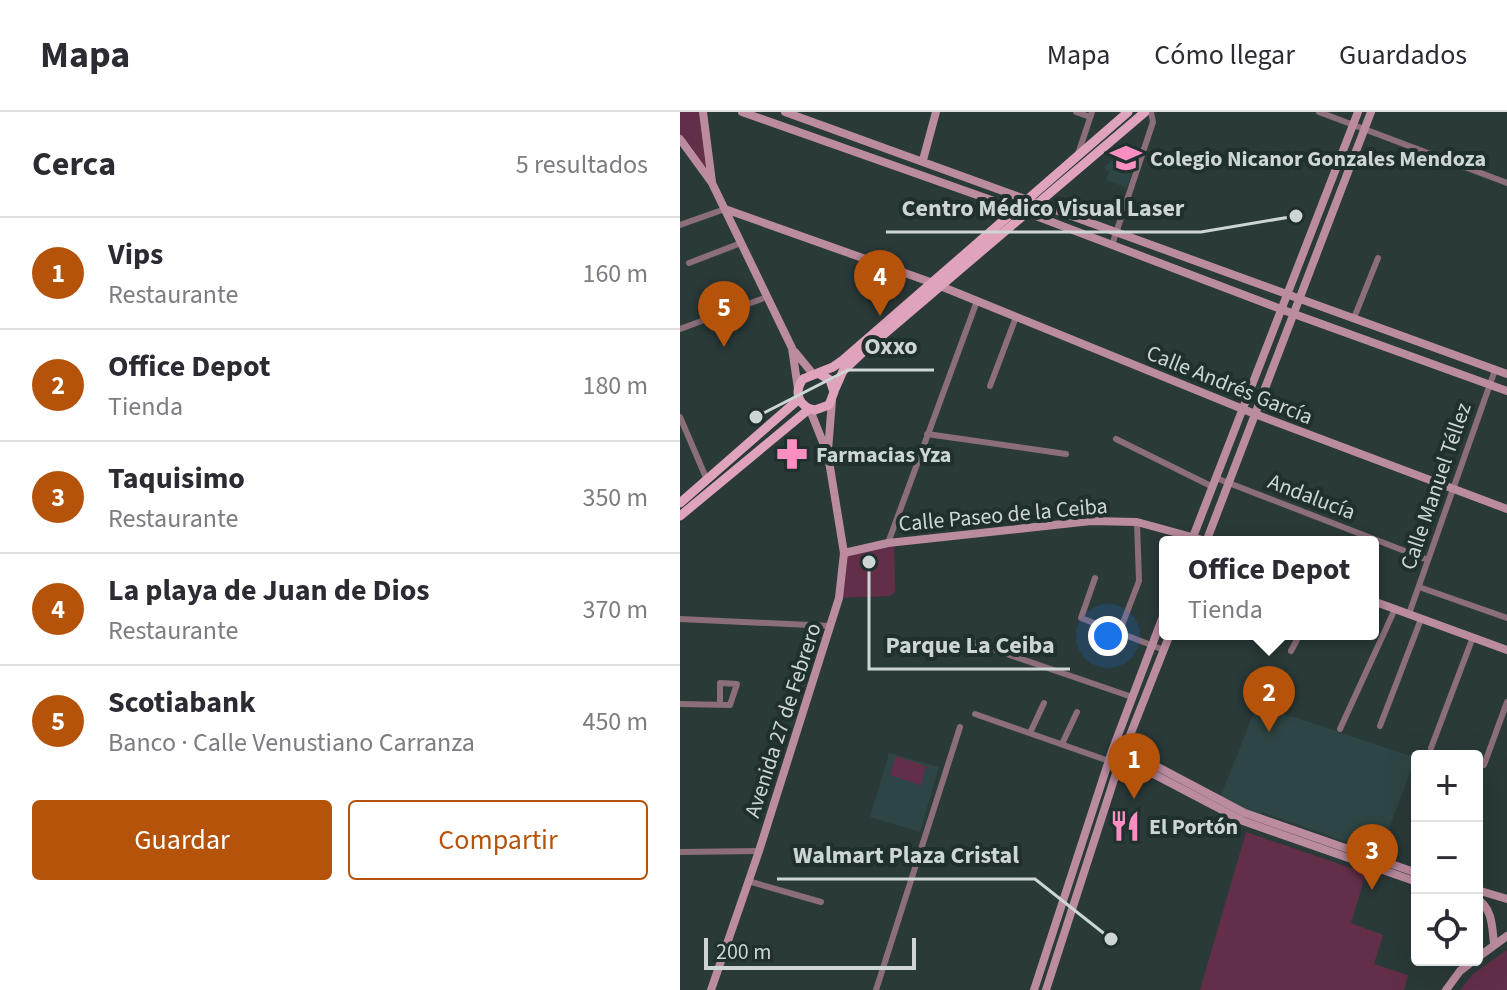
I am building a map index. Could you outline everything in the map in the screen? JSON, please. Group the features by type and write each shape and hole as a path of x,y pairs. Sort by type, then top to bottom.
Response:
{"main road":[{"path":"703,112 712,183"},
{"path":"742,112 765,116 1507,391"},
{"path":"785,112 1507,374"},
{"path":"923,160 936,112"},
{"path":"680,503 810,409 825,408 843,371 1016,209 1128,112"},
{"path":"680,516 798,394 803,379 843,360 1028,213 1148,112"},
{"path":"1193,536 1358,112"},
{"path":"1210,536 1371,112"},
{"path":"680,139 712,183 792,348 816,374 830,380 833,397"},
{"name":"Calle Andrés García","path":"725,209 937,285 1255,414 1507,509"},
{"path":"792,348 798,394 810,409"},
{"name":"Avenida 27 de Febrero","path":"828,455 833,397"},
{"name":"Avenida 27 de Febrero","path":"711,990 759,851 839,598 844,553 828,455 810,409"},
{"name":"Calle Paseo de la Ceiba","path":"844,553 888,543 1091,521 1137,522 1182,536"},
{"path":"1379,603 1507,650"},
{"path":"1034,990 1113,748 1159,627"},
{"path":"1046,990 1123,754 1168,640"},
{"path":"1113,748 1243,821 1411,876"},
{"path":"1089,822 1100,826"},
{"path":"1483,892 1507,899"},
{"path":"1483,902 1489,912 1494,944"},
{"path":"1483,953 1507,936"},
{"path":"1446,990 1467,966"}],"street":[{"path":"1076,112 1091,115 1077,156"},
{"path":"1112,245 1153,122 1148,112"},
{"path":"1319,112 1507,183"},
{"path":"680,156 691,154"},
{"path":"680,225 725,209"},
{"path":"689,263 741,243"},
{"path":"1354,318 1378,258"},
{"path":"680,329 767,297"},
{"path":"888,543 977,301"},
{"path":"990,386 1016,317"},
{"name":"Calle Manuel Téllez","path":"1409,614 1495,370"},
{"path":"680,417 710,484"},
{"path":"927,434 1066,454"},
{"name":"Andalucía","path":"1116,439 1214,482 1228,483 1366,536"},
{"path":"680,449 691,444"},
{"path":"1119,633 1139,581 1137,522"},
{"name":"Andalucía","path":"1379,541 1428,560"},
{"path":"1095,578 1081,618 1164,650"},
{"path":"1419,587 1507,618"},
{"path":"1340,729 1395,609"},
{"path":"680,619 831,626"},
{"path":"1380,726 1421,619"},
{"path":"1431,748 1473,637"},
{"path":"1291,651 1297,640"},
{"path":"969,641 1132,697"},
{"path":"1484,765 1507,702"},
{"path":"1030,733 1044,703"},
{"path":"680,704 720,705"},
{"path":"1062,744 1077,712"},
{"path":"975,714 1109,761"},
{"path":"876,990 960,727"},
{"path":"680,852 759,851"},
{"path":"748,881 821,902"}],"shaded area":[{"path":"680,112 703,112 712,183 680,139"},
{"name":"Colegio Nicanor Gonzales Mendoza","path":"1129,146 1140,149 1127,188 1106,180 1109,173 1104,167"},
{"path":"894,542 895,592 890,596 839,598 844,553"},
{"path":"1256,707 1411,756 1411,771 1379,854 1262,812 1260,816 1220,798"},
{"path":"889,753 939,767 920,832 870,817"},
{"path":"896,756 926,766 921,785 890,775"},
{"path":"1246,832 1366,873 1351,923 1383,935 1374,964 1408,975 1404,990 1200,990"},
{"path":"1507,950 1507,990 1460,990 1474,973"}],"place":[{"name":"Colegio Nicanor Gonzales Mendoza","path":"1126,158"},
{"name":"Centro Médico Visual Laser","path":"1296,216"},
{"name":"La playa de Juan de Dios","path":"880,316"},
{"name":"Scotiabank","path":"724,347"},
{"name":"Oxxo","path":"756,417"},
{"name":"Farmacias Yza","path":"792,454"},
{"name":"Parque La Ceiba","path":"869,562"},
{"name":"Office Depot","path":"1269,732"},
{"name":"Vips","path":"1134,799"},
{"name":"El Portón","path":"1125,826"},
{"name":"Taquisimo","path":"1372,890"},
{"name":"Walmart Plaza Cristal","path":"1111,939"}]}
